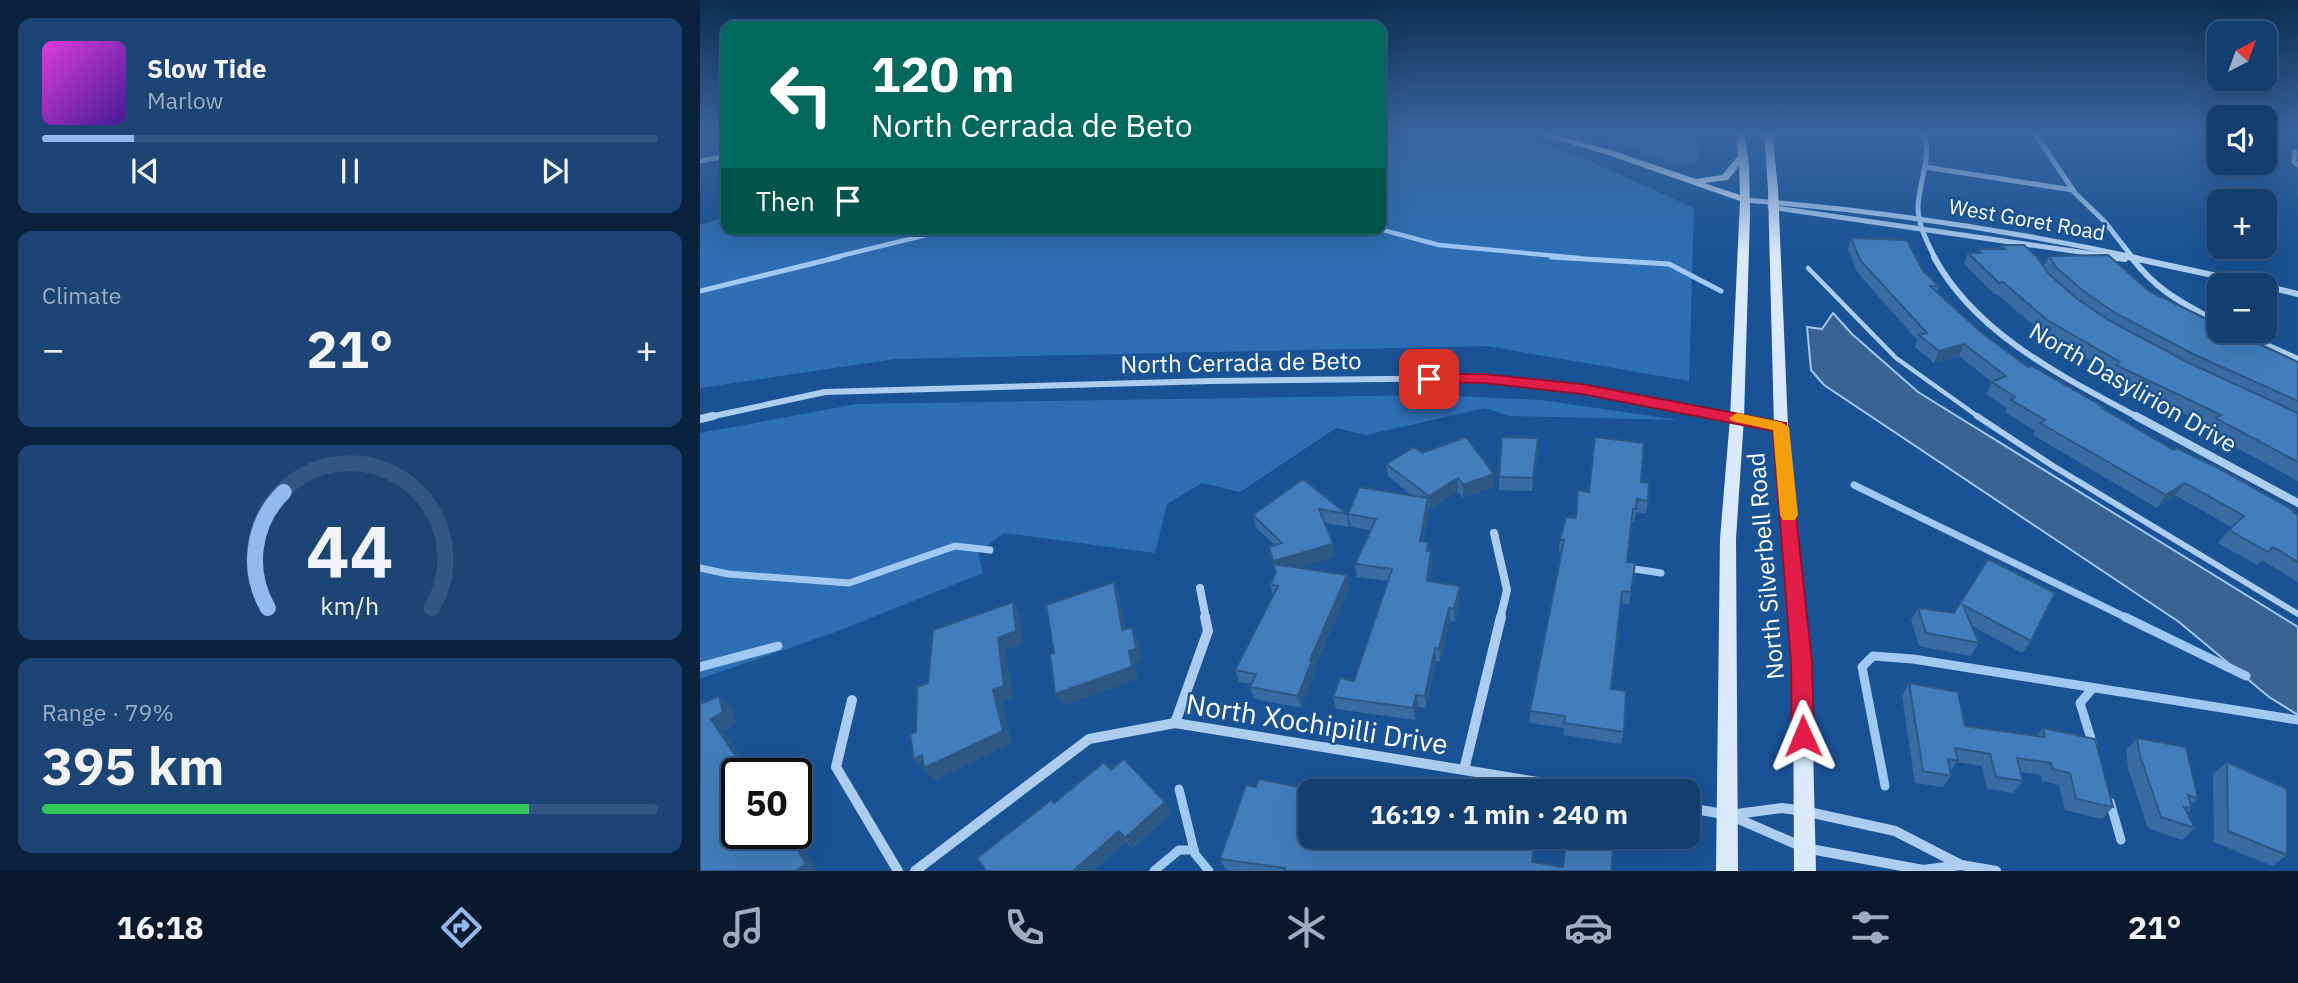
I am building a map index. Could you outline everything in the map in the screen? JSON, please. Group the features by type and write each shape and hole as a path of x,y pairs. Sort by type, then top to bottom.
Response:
{"main road":[{"name":"West Goret Road","path":"1661,172 1745,200"},
{"path":"1667,174 1711,181 1724,178 1729,172"},
{"name":"North Silverbell Road","path":"1727,871 1728,549 1737,418 1744,172"},
{"name":"North Silverbell Road","path":"1771,172 1781,427 1802,662 1805,871"}],"street":[{"path":"1918,220 1917,196 1924,172"},
{"path":"1955,172 2073,190"},
{"path":"2061,172 2073,190 2105,222 2149,280 2166,294 2207,316"},
{"name":"West Goret Road","path":"1745,200 2109,259 2136,260"},
{"name":"West Goret Road","path":"1774,205 1918,220 2037,237 2207,274"},
{"name":"North Dasylirion Drive","path":"1918,220 1947,279 1966,302 1999,331 2048,366 2298,503"},
{"path":"2277,289 2298,294"},
{"path":"2262,343 2298,359"},
{"name":"North Cerrada de Beto","path":"700,419 825,392 1210,381 1470,379 1582,389 1781,427"},
{"path":"1465,770 1507,590 1494,533"},
{"path":"1175,723 1208,631 1200,588"},
{"path":"852,700 836,767 898,871"},
{"name":"North Xochipilli Drive","path":"915,871 1089,739 1175,723 1520,779"},
{"path":"1728,815 1782,808 1804,811 1895,831 1961,865"},
{"path":"1700,810 1728,815 1805,848 1923,870 1961,865 1996,871"}],"lane":[{"path":"2025,244 2029,253"},
{"path":"1808,268 1896,358 1952,400 2053,466 2298,614"}],"shaded area":[{"path":"1386,172 1613,172 1694,208 1689,381 1487,346 895,359 700,388 700,225 721,219 721,235 1386,235"},
{"path":"1833,313 1852,334 1918,392 2298,627 2298,715 2269,697 2179,622 1824,385 1811,370 1807,327 1822,329"},
{"path":"1426,395 1541,400 1679,420 1509,416 1485,408 1366,435 1336,428 1240,492 1202,483 1167,504 1155,553 1004,533 978,552 983,573 841,630 700,679 700,433 857,404"}],"building":[{"path":"1851,238 1907,240 1923,271 1939,286 1930,286 1982,333 2028,367 2032,366 2174,450 2177,448 2222,470 2295,511 2293,512 2298,515 2298,562 2273,547 2268,552 2229,530 2244,516 2185,483 2166,495 2040,423 2045,420 2011,400 2015,397 1992,382 2006,376 1964,344 1939,351 1919,335 1927,333 1860,260"},
{"path":"2002,245 2024,245 2049,274 2076,298 2110,321 2189,363 2298,413 2298,462 2215,418 2221,415 2116,365 2120,362 2047,320 2003,282 1999,283 1968,253 1981,253 1978,249 2005,249"},
{"path":"2108,255 2149,291 2207,319 2207,343 2258,343 2298,362 2298,401 2193,354 2115,313 2082,290 2056,267 2049,256"},
{"path":"1466,437 1494,474 1463,485 1458,478 1429,496 1386,464 1414,447 1422,453"},
{"path":"1502,437 1538,438 1533,478 1499,477"},
{"path":"1595,437 1644,443 1641,482 1649,483 1648,501 1637,499 1636,509 1633,509 1627,562 1635,563 1631,592 1622,591 1611,689 1626,691 1624,732 1564,723 1565,716 1530,711 1564,540 1560,540 1566,517 1576,518 1578,490 1589,492"},
{"path":"1303,479 1347,514 1319,509 1333,544 1273,561 1269,547 1282,543 1253,515"},
{"path":"1359,487 1428,498 1420,541 1428,542 1427,551 1431,551 1427,581 1460,586 1454,609 1449,608 1439,649 1435,648 1425,696 1416,695 1413,708 1333,697 1340,678 1354,681 1392,569 1355,564 1376,519 1348,514"},
{"path":"1988,559 2055,593 2031,641 1963,605 1979,643 1926,633 1918,608 1954,613"},
{"path":"1273,564 1347,575 1310,660 1298,696 1250,687 1256,674 1235,670 1278,586 1270,584 1276,573"},
{"path":"1114,582 1122,630 1132,627 1136,649 1129,651 1132,667 1055,694 1050,654 1054,653 1046,605"},
{"path":"1013,602 1016,631 998,638 1004,686 993,690 1003,731 924,768 922,755 914,759 910,734 916,732 917,687 928,683 933,630"},
{"path":"1909,683 1958,692 1965,726 2045,737 2043,728 2095,739 2113,807 2076,799 2070,773 2052,769 2051,763 2017,758 2023,781 1996,777 1990,754 1955,748 1958,761 1948,759 1951,776 1923,771"},
{"path":"719,696 723,712 711,719 737,758 721,758 721,849 797,849 806,864 796,871 700,871 700,704"},
{"path":"2137,738 2186,747 2198,799 2188,795 2192,808 2184,807 2195,828 2161,817 2140,756"},
{"path":"1124,759 1165,802 1125,838 1119,831 1073,871 986,871 977,858 1051,800 1054,803 1104,762 1111,770"},
{"path":"2227,762 2287,789 2287,855 2228,831"},
{"path":"1259,779 1298,787 1298,849 1534,849 1532,862 1563,867 1565,849 1606,849 1613,850 1611,871 1284,871 1285,868 1220,859 1246,785 1256,787"}],"waterway":[{"path":"1386,231 1439,245 1579,258"},
{"path":"832,258 926,235"},
{"path":"700,291 839,257"},
{"path":"1551,257 1669,264 1721,291"},
{"path":"1854,485 2129,619"},
{"path":"700,568 728,574 849,583 955,546 990,550"},
{"path":"1628,568 1661,573"},
{"path":"2125,617 2246,676"},
{"path":"700,667 778,646"},
{"path":"1885,786 1862,667 1873,656 1913,659 2298,720"},
{"path":"2093,688 2080,703 2093,745"},
{"path":"1179,789 1195,854 1209,871"},
{"path":"2110,802 2121,840"},
{"path":"1154,871 1179,850 1194,850"}],"slow traffic":[{"path":"1737,418 1781,427 1789,515"}],"route":[{"path":"1429,379 1484,379 1582,389 1781,427 1802,662 1803,736"}]}
